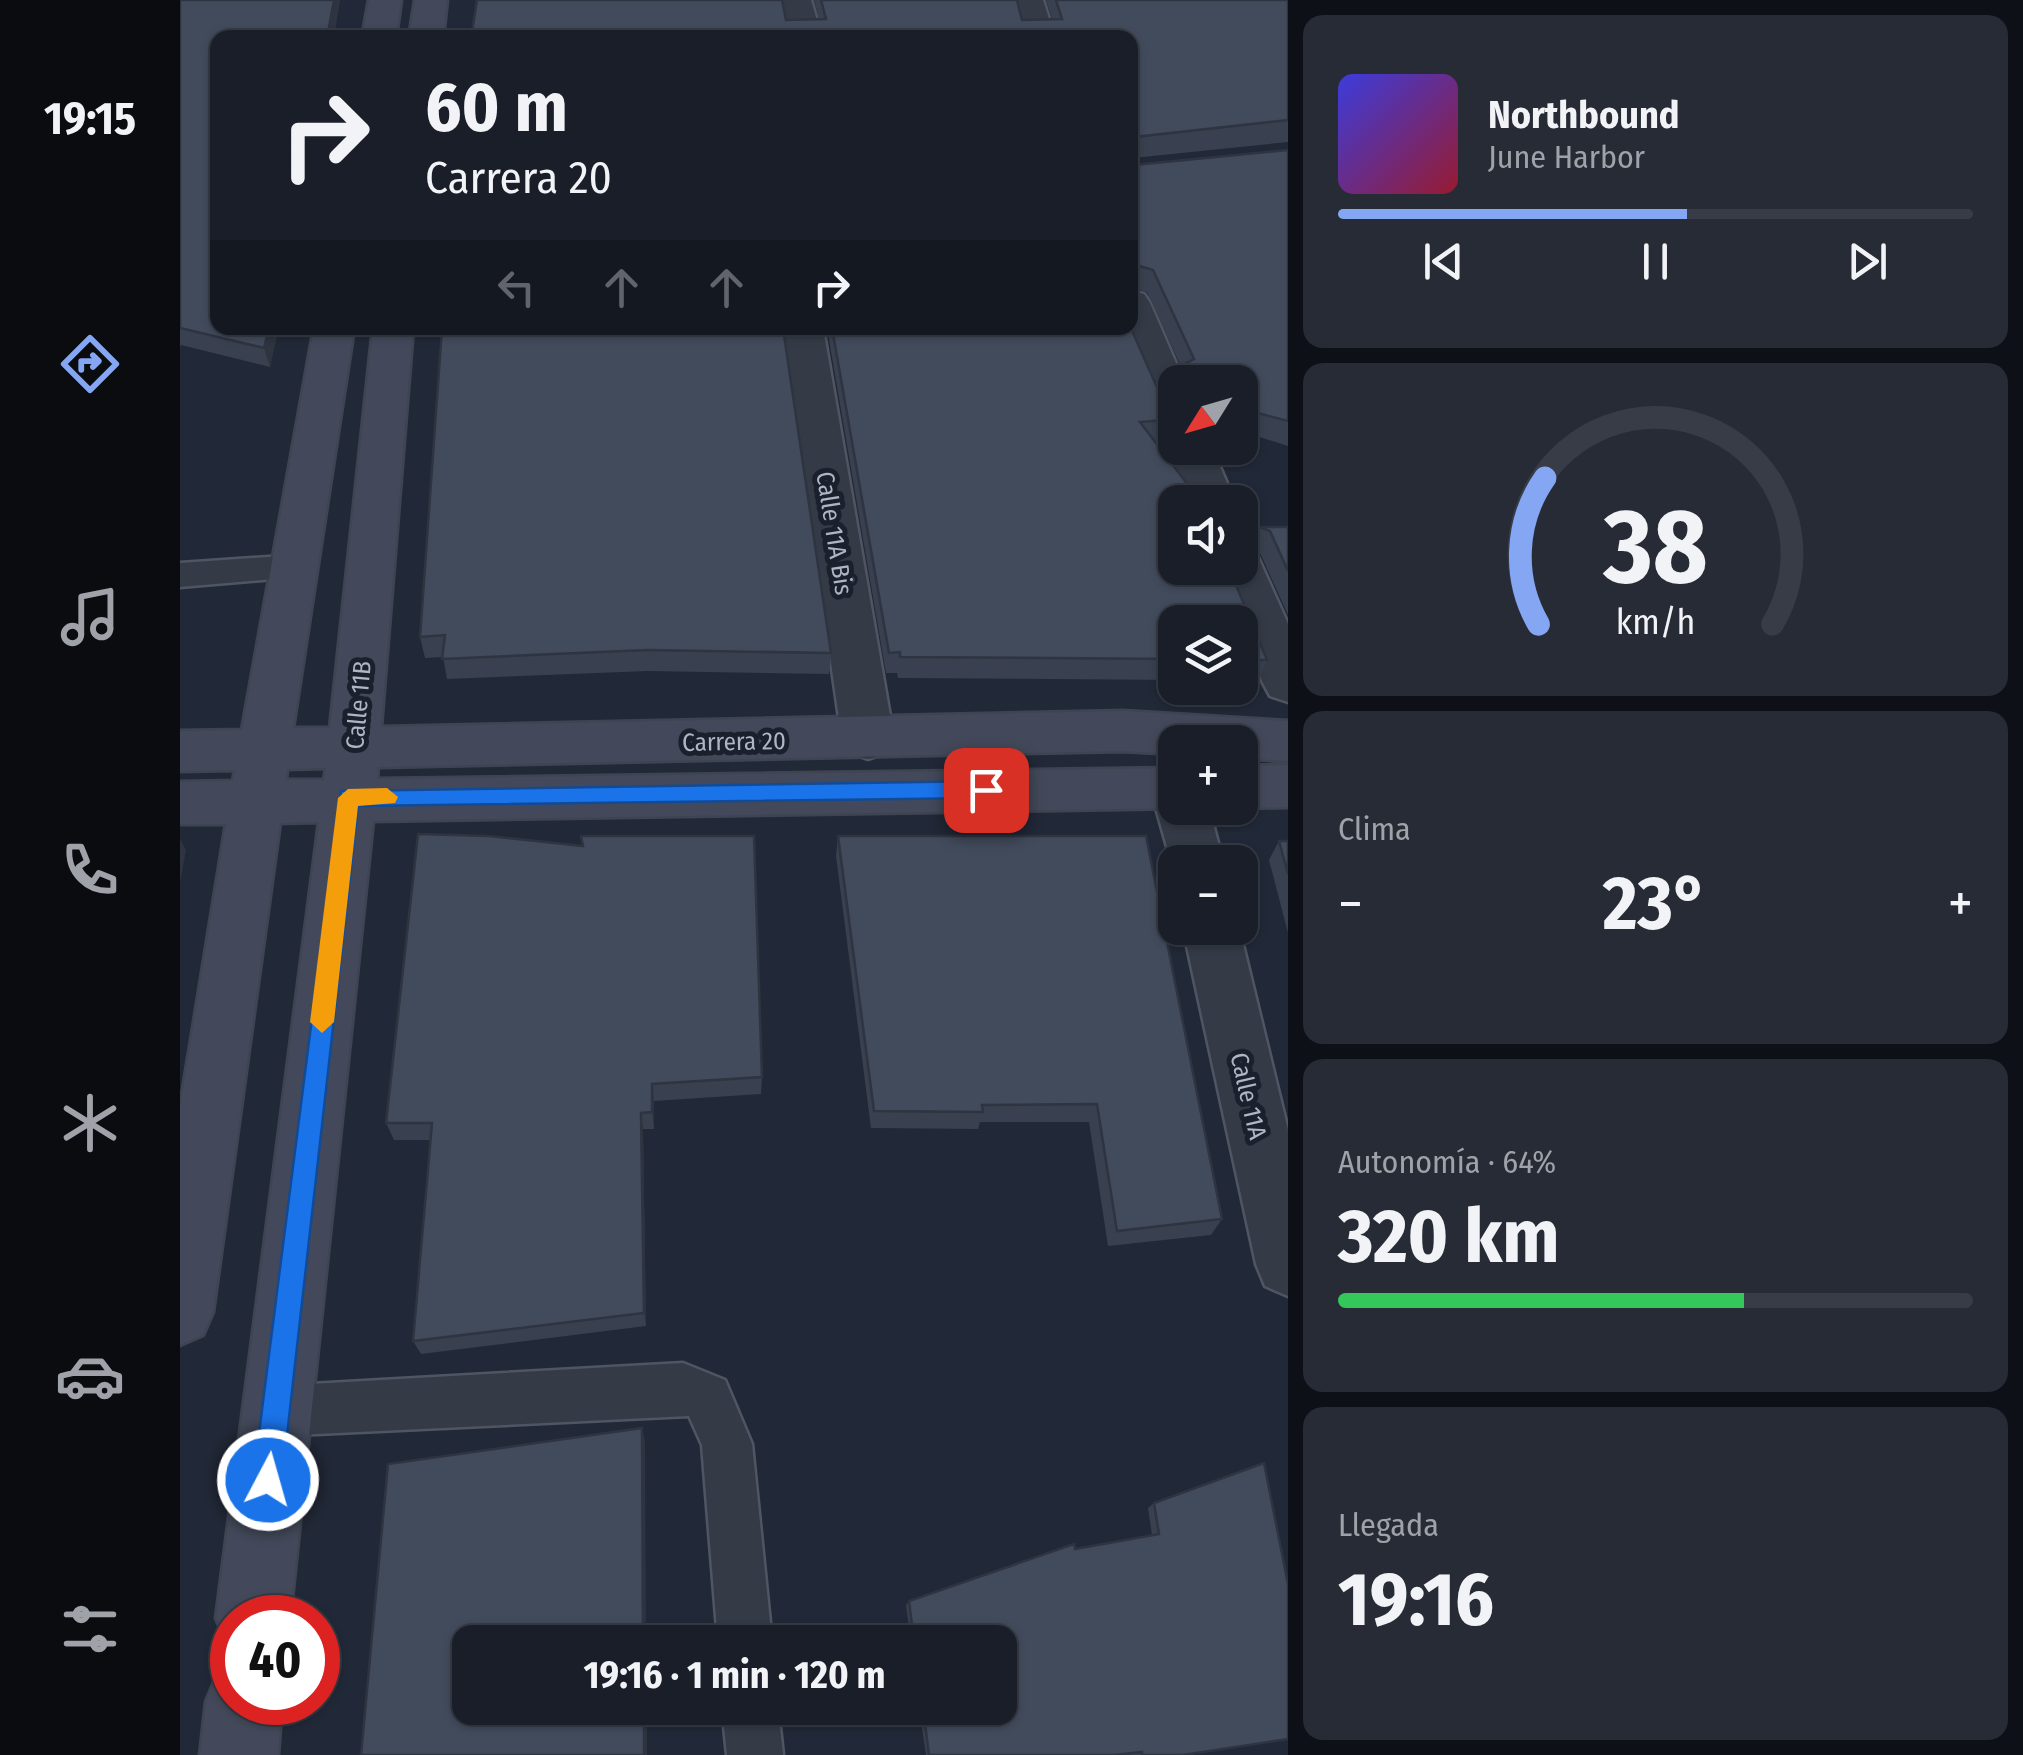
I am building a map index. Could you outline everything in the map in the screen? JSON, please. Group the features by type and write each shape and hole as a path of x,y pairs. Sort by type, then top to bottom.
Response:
{"street":[{"path":"380,30 385,0"},
{"path":"427,30 431,0"},
{"path":"795,0 803,30"},
{"path":"1028,0 1036,30"},
{"path":"1138,321 1158,370"},
{"path":"180,1312 264,749 298,568 333,335"},
{"name":"Calle 11B","path":"255,1595 351,772 392,335"},
{"name":"Calle 11A Bis","path":"803,335 868,739"},
{"path":"1247,585 1288,683"},
{"name":"Carrera 20","path":"180,803 259,802 351,772 868,739 1123,731 1288,741"},
{"name":"Carrera 20","path":"180,752 264,749 351,772 1158,789"},
{"path":"1258,787 1288,786"},
{"name":"Calle 11A","path":"1215,945 1288,1264"},
{"path":"239,1755 242,1725"}],"lane":[{"path":"180,575 298,568"},
{"path":"275,1411 683,1388 707,1398 727,1444 743,1625"},
{"path":"752,1725 755,1755"}],"building":[{"path":"180,0 334,0 328,30 210,30 210,335 267,335 264,348 180,328"},
{"path":"477,0 782,0 786,20 826,19 821,0 1017,0 1022,20 1062,19 1056,0 1288,0 1288,120 1138,137 1138,30 472,30"},
{"path":"1288,150 1288,421 1258,413 1258,365 1185,365 1194,359 1153,270 1138,266 1138,165"},
{"path":"442,335 784,335 831,653 647,650 442,659 445,635 420,637"},
{"path":"833,335 1134,335 1158,390 1158,420 1140,422 1158,446 1158,465 1173,465 1188,485 1158,485 1158,585 1236,585 1244,605 1158,605 1158,659 900,657 900,652 889,653"},
{"path":"1260,527 1288,527 1288,571 1270,531"},
{"path":"1258,638 1267,660 1258,660"},
{"path":"418,834 489,836 583,846 581,836 754,836 762,1077 652,1084 652,1112 641,1113 644,1313 413,1341 432,1123 386,1123"},
{"path":"838,836 1146,836 1158,896 1158,945 1168,945 1222,1219 1117,1231 1097,1104 982,1105 983,1112 874,1111"},
{"path":"1279,841 1288,841 1288,874"},
{"path":"642,1428 643,1625 452,1625 452,1725 644,1725 644,1755 361,1755 388,1464"},
{"path":"1264,1463 1288,1584 1288,1739 1183,1755 929,1755 925,1725 1017,1725 1017,1625 912,1625 909,1601 1074,1544 1075,1549 1159,1534 1154,1503"}],"slow traffic":[{"path":"322,1022 348,798 387,797"}],"route":[{"path":"268,1480 348,798 986,790"}]}
